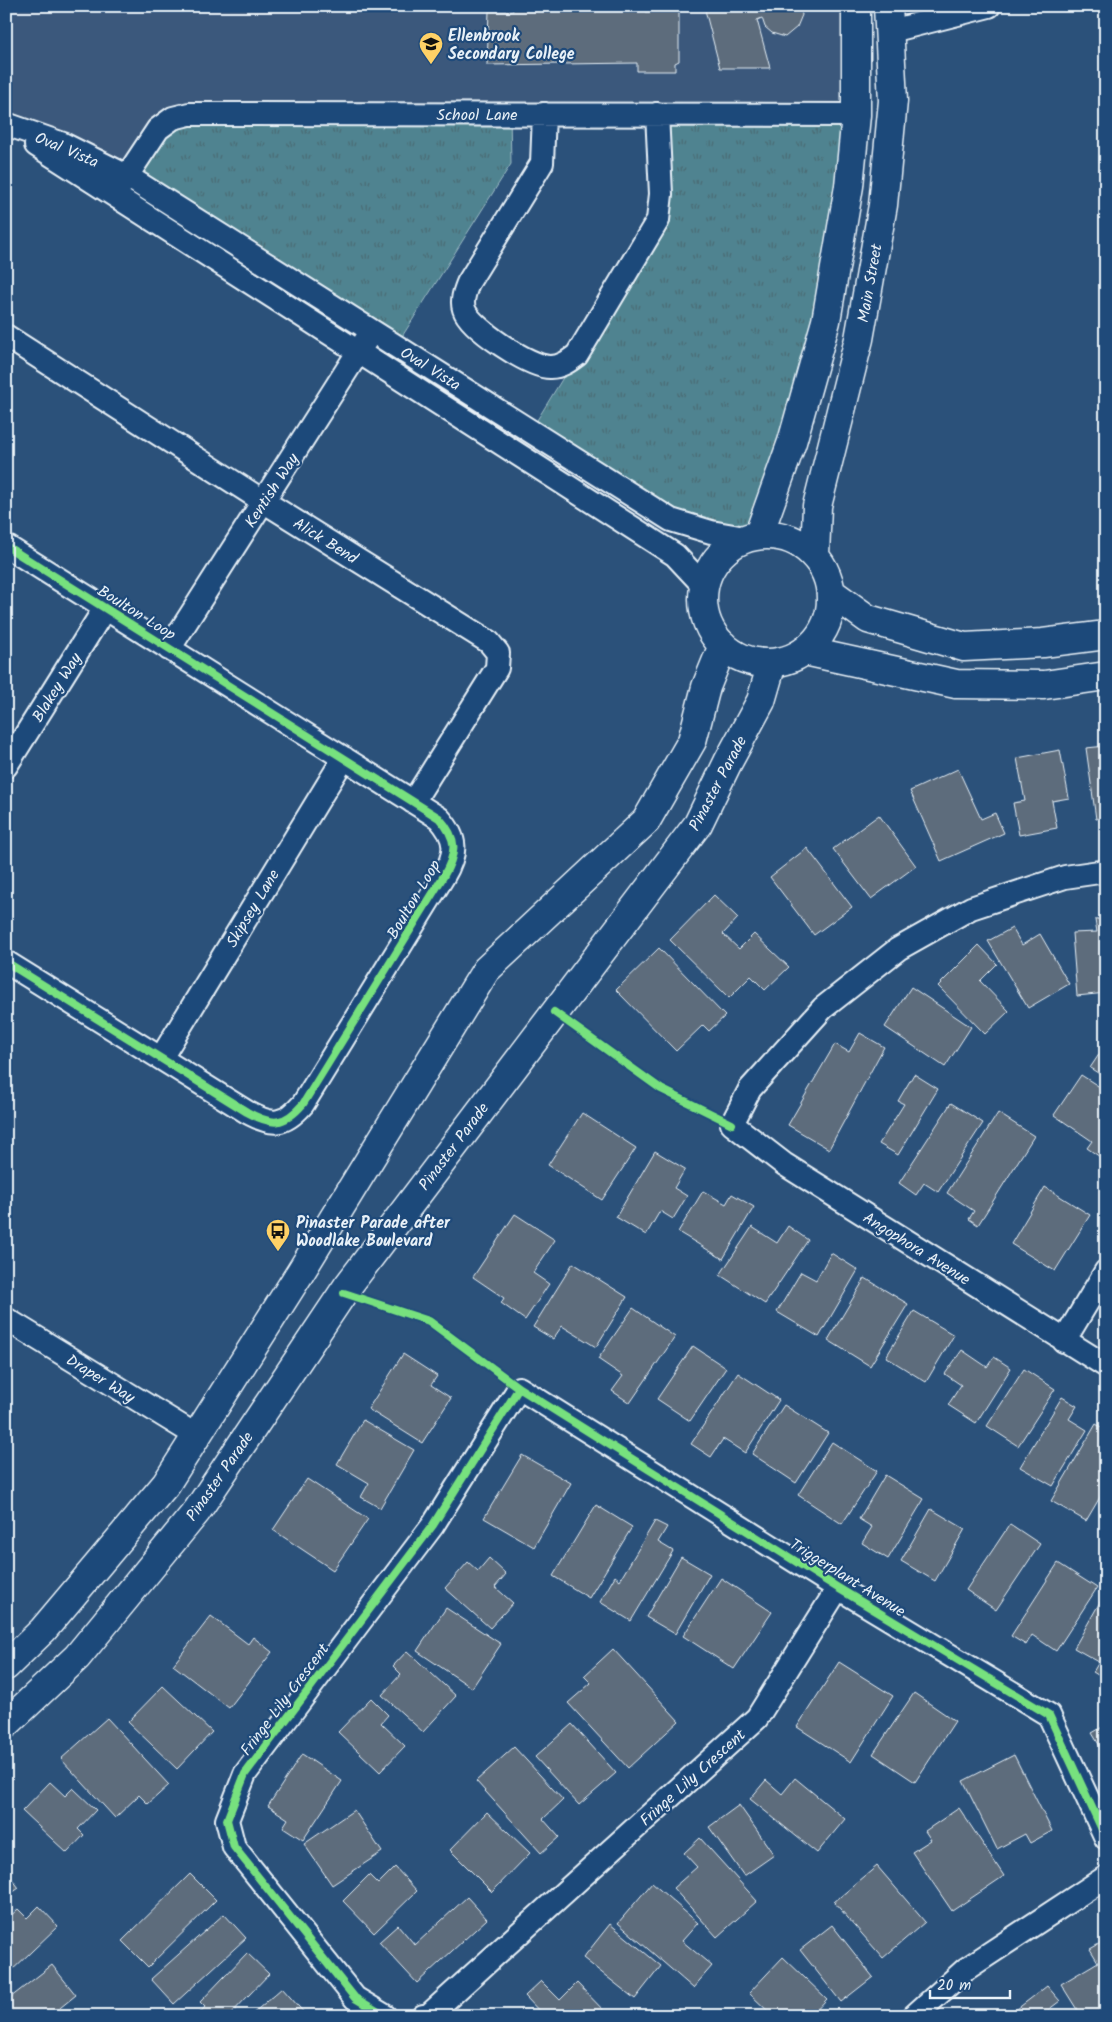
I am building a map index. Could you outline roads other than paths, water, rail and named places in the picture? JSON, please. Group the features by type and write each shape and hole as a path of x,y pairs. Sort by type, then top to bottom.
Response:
{"main road":[{"path":"752,536 792,442 826,321 849,186 856,115 856,6"},
{"name":"Main Street","path":"815,555 817,506 859,338 883,204 892,101 889,19"},
{"path":"779,535 799,542 815,555 826,573 832,593 830,615 821,635 806,651 790,659 772,663 746,659 723,646 710,628 703,607 704,586 709,569 719,555 732,544 752,536 779,535"},
{"path":"832,593 868,619 964,647 1043,643 1106,635"},
{"path":"6,1666 43,1630 166,1484 486,970 646,821 692,741 706,687 723,646"},
{"path":"806,651 956,684 1044,684 1106,676"},
{"name":"Pinaster Parade","path":"6,1724 77,1657 197,1511 347,1287 698,824 728,762 761,701 772,663"}],"street":[{"path":"889,19 990,6"},
{"name":"School Lane","path":"127,176 158,129 173,118 189,114 856,115"},
{"path":"544,114 542,163 468,283 463,295 463,307 468,319 478,329 538,366 552,367 565,364 577,355 658,220 661,194 657,114"},
{"name":"Oval Vista","path":"6,125 63,144 127,176 672,520 711,532 752,536"},
{"name":"Oval Vista","path":"6,125 675,555 704,586"},
{"path":"114,195 127,176"},
{"name":"Kentish Way","path":"169,649 372,331"},
{"name":"Alick Bend","path":"6,336 264,502 489,642 498,653 497,668 490,682 413,802"},
{"name":"Boulton Loop","path":"6,546 439,818 451,831 454,848 451,863 307,1097 291,1117 277,1122 261,1120 6,962"},
{"name":"Blakey Way","path":"6,766 105,608"},
{"name":"Skipsey Lane","path":"161,1058 344,758"},
{"name":"Angophora Avenue","path":"1106,871 1064,877 971,908 898,949 823,1008 750,1089 732,1124 784,1164 1064,1342 1106,1366"},
{"path":"1064,1342 1106,1271"},
{"name":"Draper Way","path":"6,1319 196,1436"},
{"name":"Triggerplant Avenue","path":"519,1388 838,1588 1049,1715 1106,1838"},
{"name":"Fringe Lily Crescent","path":"385,2016 356,1998 234,1847 227,1820 244,1774 433,1525 519,1388"},
{"name":"Fringe Lily Crescent","path":"423,2016 428,2015 757,1718 838,1588"},
{"path":"914,2016 966,1969 1106,1877"}],"place":[{"name":"Ellenbrook Secondary College","path":"431,65"},
{"name":"Pinaster Parade after Woodlake Boulevard","path":"278,1252"}]}
